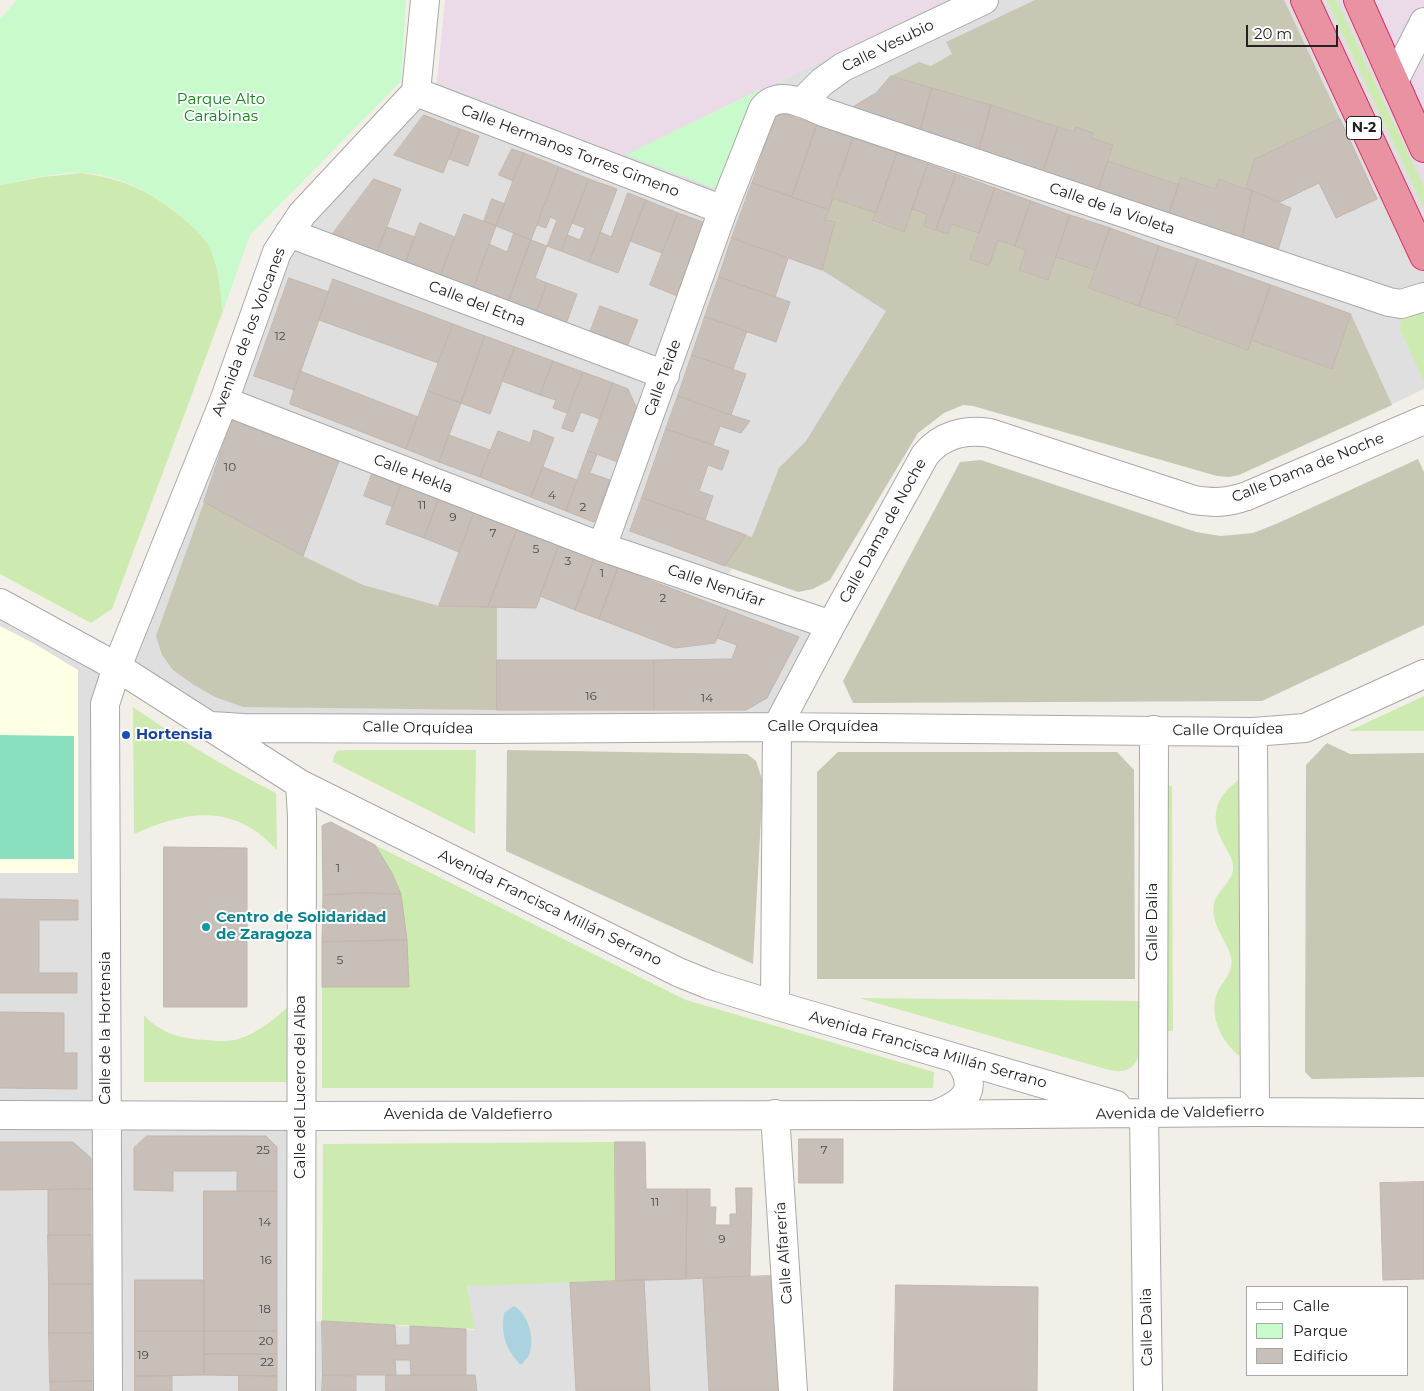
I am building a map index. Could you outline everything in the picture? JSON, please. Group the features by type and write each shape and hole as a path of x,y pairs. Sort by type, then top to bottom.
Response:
{"highway":[{"name":"N-2","path":"1305,0 1424,256"},
{"path":"1358,0 1424,148"}],"street":[{"path":"416,92 425,0"},
{"name":"Calle Vesubio","path":"801,103 822,82 843,67 984,0"},
{"path":"1394,81 1424,22"},
{"name":"Calle Hermanos Torres Gimeno","path":"416,92 723,210"},
{"name":"Avenida de los Volcanes","path":"117,667 224,401 277,252 302,214 416,92"},
{"name":"Calle de la Violeta","path":"723,210 763,109 767,104 781,98 801,103 826,114 1390,302 1401,304 1424,297"},
{"name":"Calle Teide","path":"602,547 723,210"},
{"name":"Calle del Etna","path":"289,233 664,375"},
{"name":"Calle Hekla","path":"224,401 602,547"},
{"name":"Calle Dama de Noche","path":"776,1005 777,727 831,625 925,455 932,446 956,434 967,432 990,433 1194,500 1215,503 1231,502 1247,496 1424,420"},
{"name":"Calle Nenúfar","path":"602,547 831,625"},
{"name":"Avenida Francisca Millán Serrano","path":"0,603 117,667 300,784 678,972 710,985 776,1005 1148,1113"},
{"name":"Calle de la Hortensia","path":"108,1391 104,704 117,667"},
{"name":"Calle Orquídea","path":"210,726 243,728 492,730 777,727 1253,732 1305,728 1424,674"},
{"name":"Calle Dalia","path":"1148,1391 1148,1113 1154,730"},
{"path":"1253,732 1255,1112"},
{"name":"Calle del Lucero del Alba","path":"300,784 302,816 301,1391"},
{"name":"Avenida de Valdefierro","path":"935,1115 961,1102 969,1088 968,1078 961,1062 956,1058"},
{"name":"Avenida de Valdefierro","path":"0,1115 1424,1113"},
{"name":"Calle Alfarería","path":"775,1114 793,1391"}],"shaded area":[{"path":"445,0 951,0 623,155 437,82"},
{"path":"951,0 1341,0 1424,178 1424,389 1342,428 1230,451 890,331 716,593 830,640 779,729 200,728 125,680 118,705 116,1114 307,1114 309,1321 474,1330 467,1285 773,1276 793,1391 0,1391 0,601 124,669 294,235 437,82 623,155"},
{"path":"1035,0 1284,0 1340,119 1254,160 1246,188 1219,179 1215,189 1182,177 1179,185 1108,161 1113,145 1091,138 1092,133 1076,128 1074,132 991,105 891,76 919,62 931,66 952,54 946,42"},
{"path":"1341,0 1424,0 1424,178"},
{"path":"832,198 876,213 873,222 903,232 912,209 927,214 924,226 948,234 951,224 979,233 970,259 998,240 1026,250 1019,270 1047,280 1056,257 1095,270 1089,288 1177,319 1176,324 1248,349 1251,340 1331,369 1351,314 1392,405 1239,475 1229,477 1217,476 973,406 963,405 944,413 918,433 830,580 813,589 798,592 725,566 746,535 752,537 779,468 806,441 886,311 822,270 835,222 825,220"},
{"path":"1418,459 1424,472 1424,625 1262,701 853,703 843,681 960,462 981,460 1196,532 1221,536 1253,533"},
{"path":"204,502 303,556 363,585 439,606 497,607 497,710 243,707 215,697 194,685 173,670 162,655 156,636"},
{"path":"0,626 35,644 78,670 78,873 0,873"},
{"path":"1327,743 1350,754 1424,753 1424,1077 1312,1079 1305,1072 1306,765"},
{"path":"507,750 747,754 756,761 763,782 753,964 506,851"},
{"path":"838,752 1117,752 1134,770 1135,979 817,979 817,772"}],"green space":[{"name":"Parque Alto Carabinas","path":"17,0 406,0 401,81 250,235 223,311 215,260 205,240 192,226 153,196 131,184 107,176 83,173 30,178 0,185 0,19"},
{"path":"1327,0 1336,0 1424,188 1424,208"},
{"path":"761,89 722,191 626,155"},
{"path":"82,173 110,178 133,186 166,205 195,228 212,251 223,311 112,609 91,623 0,574 0,185 42,177"},
{"path":"1416,312 1424,315 1424,382 1400,329 1401,316"},
{"path":"1424,696 1424,731 1349,731"},
{"path":"133,707 203,753 276,793 277,850 244,824 210,815 173,820 134,834"},
{"path":"0,735 74,736 74,859 0,859"},
{"path":"476,750 475,834 333,762 337,751"},
{"path":"1245,776 1245,1060 1224,1039 1216,1020 1215,1001 1218,991 1230,971 1232,962 1229,950 1216,925 1213,911 1216,898 1233,872 1233,863 1217,829 1216,811 1223,795"},
{"path":"1159,786 1172,786 1173,1031 1160,1031"},
{"path":"375,845 686,1000 934,1072 933,1088 322,1088 322,987 409,987 401,894 392,873"},
{"path":"859,998 1145,1001 1143,1043 1136,1062 1130,1068 1120,1071 1109,1070"},
{"path":"293,1002 293,1082 144,1082 144,1015 158,1027 181,1037 230,1041 260,1029"},
{"path":"615,1142 616,1281 467,1286 475,1329 322,1321 323,1144"}],"water":[{"path":"514,1306 524,1315 531,1335 529,1355 521,1365 511,1353 505,1341 503,1328 504,1313"}],"building":[{"path":"891,76 932,88 920,131 851,108 876,93"},
{"path":"932,88 991,105 979,150 920,131"},
{"path":"991,105 1058,127 1043,172 979,150"},
{"path":"782,113 817,125 792,197 752,183 775,116"},
{"path":"424,115 460,129 443,173 394,155"},
{"path":"1340,119 1377,199 1336,218 1319,183 1280,202 1246,188 1254,160"},
{"path":"817,125 853,138 829,210 792,197"},
{"path":"1058,127 1074,132 1076,127 1093,133 1091,138 1113,145 1098,190 1043,172"},
{"path":"460,129 479,136 468,166 449,159"},
{"path":"853,138 897,153 876,213 832,198"},
{"path":"512,149 524,153 513,181 499,175"},
{"path":"524,153 559,167 531,240 496,226"},
{"path":"897,153 928,164 904,232 873,221"},
{"path":"1108,161 1179,185 1169,214 1098,190"},
{"path":"928,164 956,174 936,230 924,226 927,214 912,209"},
{"path":"559,167 589,179 561,251 547,246 557,220 550,217 546,228 537,225"},
{"path":"956,174 995,188 979,233 951,224 948,234 936,230"},
{"path":"1181,177 1215,189 1219,179 1252,191 1242,238 1169,214"},
{"path":"374,179 401,189 377,253 331,236"},
{"path":"589,179 617,189 589,262 561,251 567,235 580,240 585,228 572,223"},
{"path":"752,183 829,210 825,220 835,222 822,270 732,238"},
{"path":"995,188 1031,201 1015,246 998,240 989,266 970,259"},
{"path":"1252,191 1291,208 1278,250 1242,238"},
{"path":"628,193 646,200 618,273 589,262 600,232 611,237"},
{"path":"492,199 505,204 496,226 484,221"},
{"path":"646,200 678,213 662,253 630,241"},
{"path":"1031,201 1070,215 1048,280 1019,270 1026,250 1015,246"},
{"path":"678,213 708,224 680,297 650,285"},
{"path":"464,214 496,226 473,289 440,277"},
{"path":"1070,215 1110,228 1095,270 1056,257"},
{"path":"420,223 455,237 440,277 405,264"},
{"path":"387,227 415,237 405,264 377,253"},
{"path":"1110,228 1159,246 1139,306 1089,288"},
{"path":"514,233 531,240 508,302 473,289 489,244 507,252"},
{"path":"732,238 788,258 775,297 719,277"},
{"path":"531,240 547,246 535,278 547,283 536,313 508,302"},
{"path":"1159,246 1198,259 1177,319 1139,306"},
{"path":"1198,259 1271,285 1248,350 1176,324"},
{"path":"719,277 790,302 776,342 705,317"},
{"path":"289,278 329,292 294,390 254,376"},
{"path":"333,279 453,324 438,363 319,320"},
{"path":"547,283 577,294 566,324 536,313"},
{"path":"1271,285 1351,314 1332,369 1251,340"},
{"path":"600,306 638,320 627,347 590,333"},
{"path":"705,317 747,331 733,369 692,355"},
{"path":"453,324 485,336 461,403 428,391"},
{"path":"485,336 515,347 490,414 461,403"},
{"path":"515,347 553,361 540,395 502,381"},
{"path":"692,355 746,374 731,415 678,396"},
{"path":"553,361 583,372 567,413 553,408 556,400 540,395"},
{"path":"300,371 418,417 406,449 290,404"},
{"path":"583,372 613,383 600,419 581,412 573,432 562,428"},
{"path":"613,383 628,389 637,409 618,462 588,451"},
{"path":"428,391 461,403 439,462 406,449"},
{"path":"678,396 750,421 741,433 720,426 713,445 666,429"},
{"path":"232,420 339,461 303,556 204,502"},
{"path":"666,429 729,451 722,470 708,465 699,491 713,496 705,520 642,498"},
{"path":"534,430 554,438 531,497 480,477 498,431 530,443"},
{"path":"449,435 490,450 480,477 439,462"},
{"path":"588,451 597,454 590,473 610,480 594,522 566,511"},
{"path":"543,467 577,480 566,511 531,497"},
{"path":"372,474 401,485 393,507 364,496"},
{"path":"401,485 439,499 424,538 386,524"},
{"path":"642,498 746,535 725,566 630,531"},
{"path":"439,499 474,513 459,552 424,538"},
{"path":"474,513 517,529 488,607 439,606"},
{"path":"517,529 559,545 536,608 488,607"},
{"path":"559,545 594,559 575,610 540,596"},
{"path":"594,559 618,568 599,619 575,610"},
{"path":"618,568 728,610 715,643 675,648 599,619"},
{"path":"728,610 799,637 767,698 746,710 654,710 654,660 732,659 737,645 717,638"},
{"path":"497,660 654,660 654,710 497,710"},
{"path":"331,822 375,845 392,873 401,894 359,893 323,895 322,826"},
{"name":"Centro de Solidaridad de Zaragoza","path":"164,847 247,848 247,1007 164,1007"},
{"path":"359,893 401,894 407,940 322,942 323,895"},
{"path":"0,899 78,900 78,920 39,920 39,973 77,973 77,993 0,993"},
{"path":"407,940 409,987 322,987 322,942"},
{"path":"0,1012 64,1013 64,1053 77,1053 77,1089 0,1088"},
{"path":"147,1136 266,1136 277,1147 277,1191 237,1191 237,1171 173,1171 173,1191 134,1190 134,1148"},
{"path":"799,1139 843,1139 843,1183 799,1183"},
{"path":"0,1142 73,1142 91,1158 91,1189 0,1190"},
{"path":"615,1142 645,1142 646,1189 687,1189 686,1279 616,1281"},
{"path":"1424,1182 1424,1279 1383,1280 1380,1183"},
{"path":"736,1188 752,1188 750,1276 686,1279 687,1189 710,1189 710,1207 716,1207 715,1225 730,1225 730,1214 736,1214"},
{"path":"91,1189 91,1235 48,1235 48,1190"},
{"path":"204,1191 277,1191 277,1331 204,1331"},
{"path":"48,1235 91,1235 92,1284 49,1284"},
{"path":"773,1276 779,1391 709,1391 703,1278"},
{"path":"135,1280 204,1280 204,1331 135,1331"},
{"path":"644,1280 650,1391 576,1391 570,1283"},
{"path":"49,1284 92,1284 92,1333 49,1333"},
{"path":"896,1285 1038,1287 1037,1391 894,1391"},
{"path":"322,1321 395,1325 396,1345 410,1345 410,1326 466,1329 466,1375 411,1375 410,1360 395,1360 396,1375 323,1375"},
{"path":"135,1331 204,1331 204,1375 135,1376"},
{"path":"204,1331 277,1331 277,1354 204,1354"},
{"path":"49,1333 92,1333 92,1381 50,1382"},
{"path":"204,1354 277,1354 277,1376 204,1375"},
{"path":"239,1375 277,1376 277,1391 239,1391"},
{"path":"323,1375 356,1376 356,1391 322,1391"},
{"path":"386,1375 475,1375 477,1391 386,1391"},
{"path":"135,1376 172,1376 172,1391 135,1391"},
{"path":"92,1381 92,1391 50,1391 50,1382"}],"place":[{"name":"Hortensia","path":"126,735"},
{"name":"Centro de Solidaridad de Zaragoza","path":"206,927"}]}
